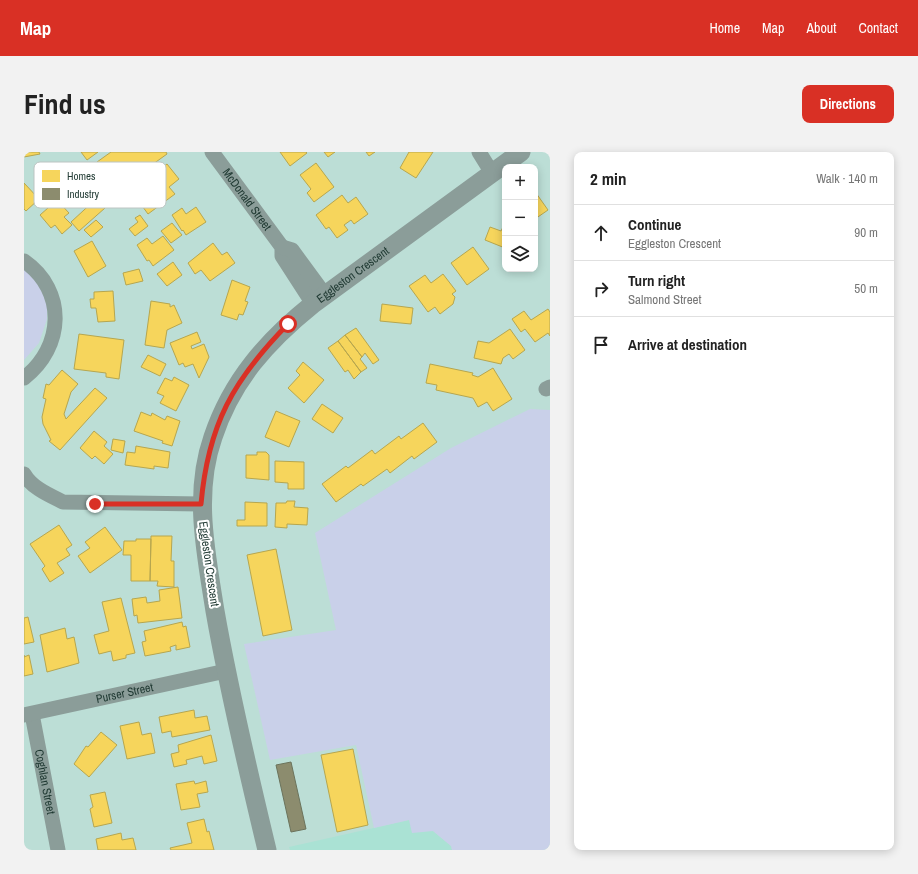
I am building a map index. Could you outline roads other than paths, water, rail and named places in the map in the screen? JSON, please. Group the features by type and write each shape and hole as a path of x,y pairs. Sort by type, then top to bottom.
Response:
{"street":[{"name":"McDonald Street","path":"212,152 282,247 282,256 319,300"},
{"path":"479,152 492,173"},
{"name":"Eggleston Crescent","path":"267,850 226,671 204,542 201,504 204,475 212,438 226,405 242,378 262,351 288,324 521,152"},
{"path":"24,261 39,274 46,284 53,300 55,318 52,341 47,352 33,371 24,378"},
{"path":"24,474 27,480 42,492 63,502 201,504"},
{"name":"Purser Street","path":"28,715 226,671"},
{"name":"Coghlan Street","path":"28,715 58,850"}]}
